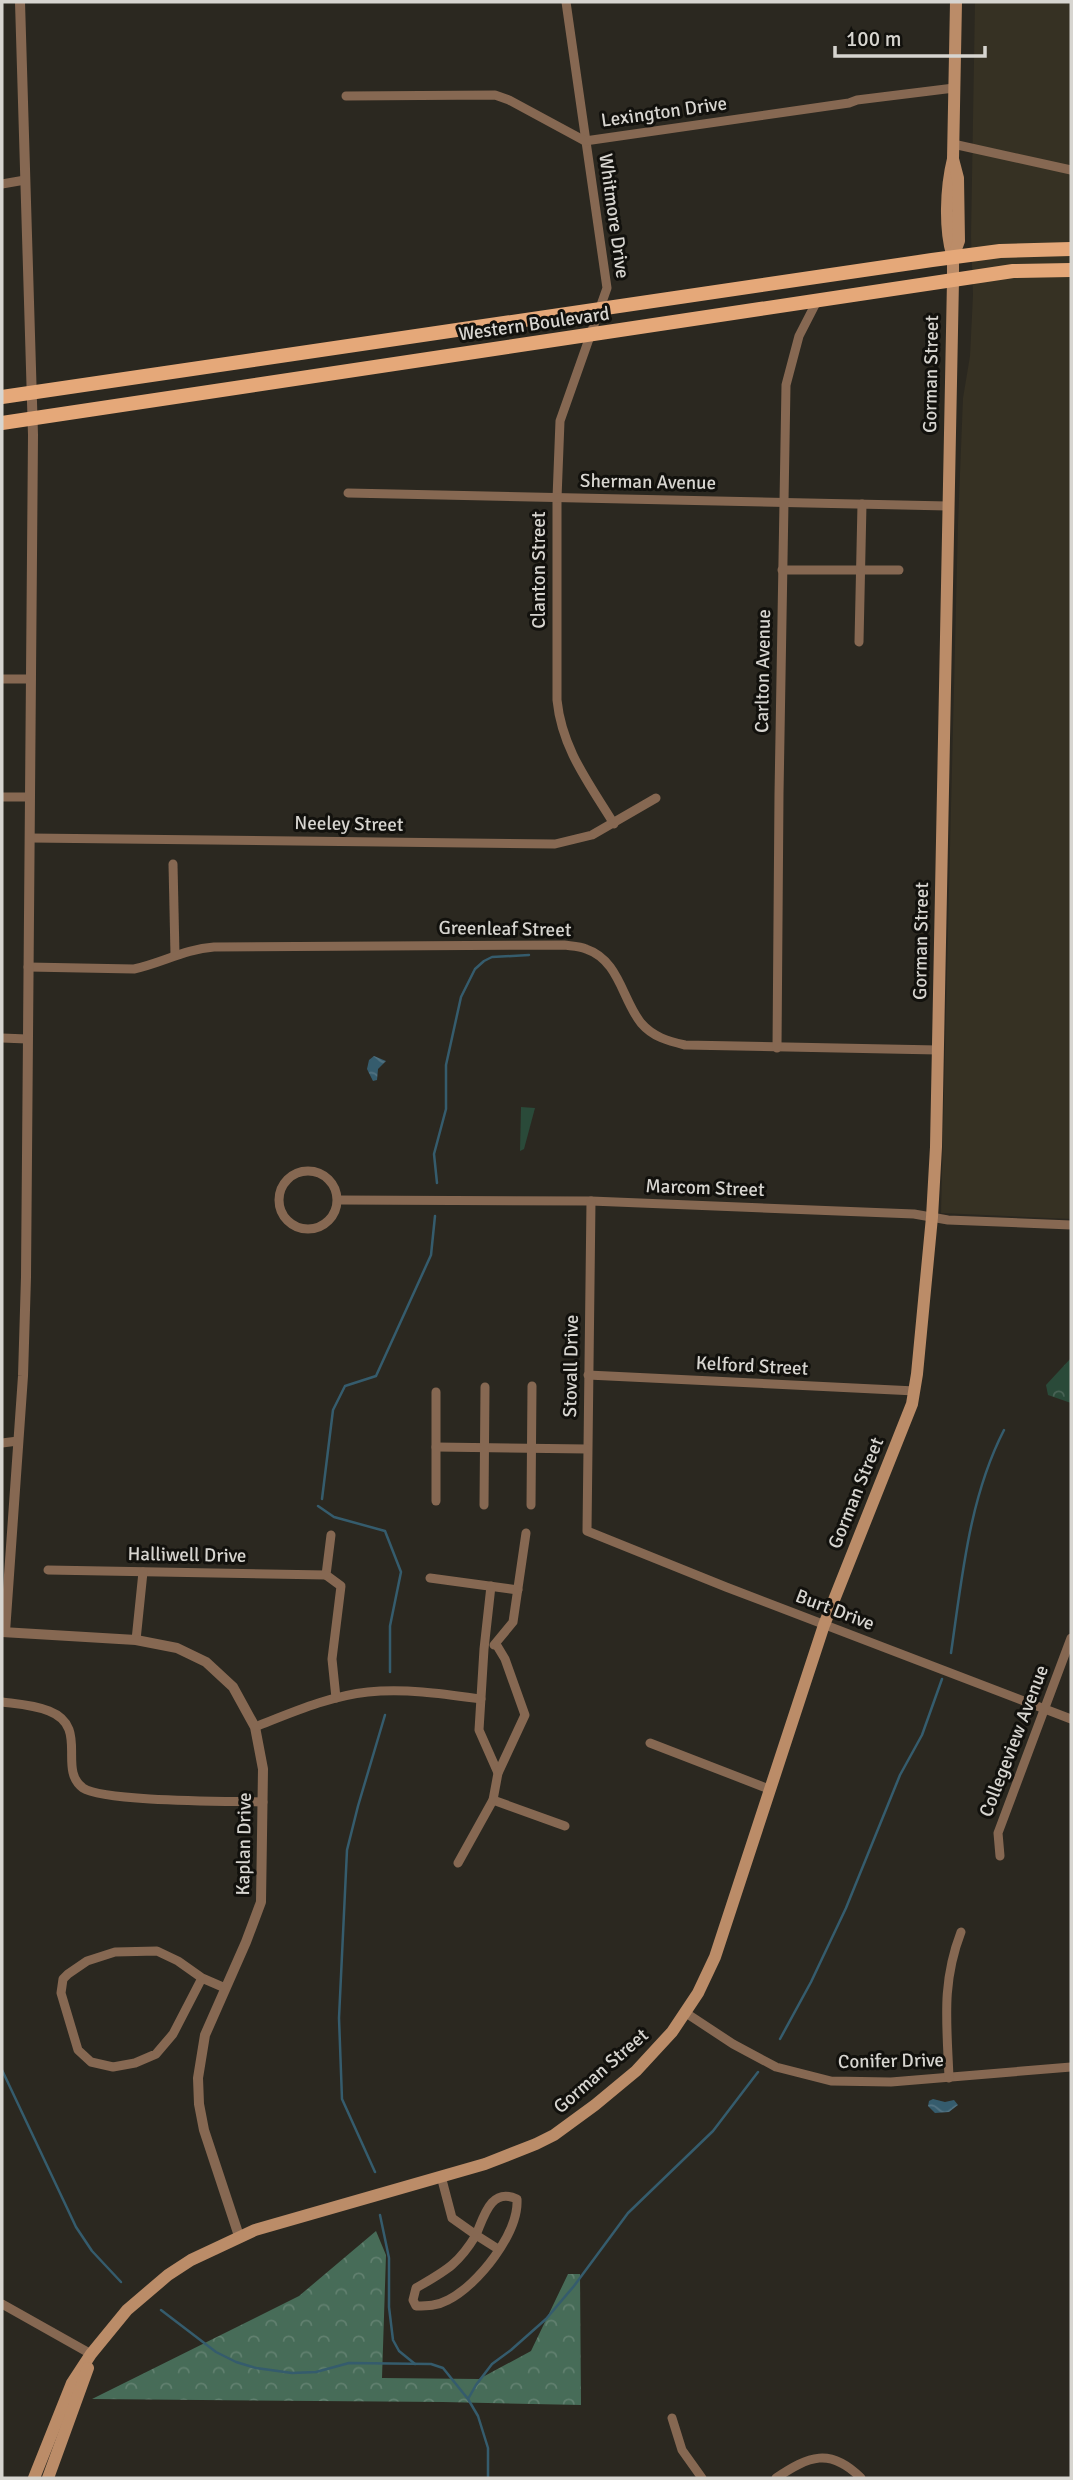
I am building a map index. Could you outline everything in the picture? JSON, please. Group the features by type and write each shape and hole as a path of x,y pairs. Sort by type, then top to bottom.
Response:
{"main road":[{"name":"Gorman Street","path":"34,2478 72,2383 91,2354 127,2310 150,2289 191,2260 239,2236 510,2156 564,2128 636,2071 665,2041 685,2013 715,1957 824,1625 900,1438 915,1391 932,1217 938,1050 953,257 959,241 958,178 953,159 956,2"},
{"name":"Western Boulevard","path":"2,423 32,405 600,310 953,257 1023,250 1071,249"},
{"name":"Western Boulevard","path":"2,397 32,405 590,335 1022,270 1071,270"},
{"name":"Gorman Street","path":"48,2478 91,2354"}],"street":[{"path":"3,1632 18,1441 26,1277 32,405 20,2"},
{"name":"Whitmore Drive","path":"566,2 607,285 600,310"},
{"name":"Lexington Drive","path":"346,96 495,95 586,141 954,88"},
{"path":"953,144 1071,170"},
{"path":"2,184 25,180"},
{"name":"Carlton Avenue","path":"777,1048 786,385 799,336 817,301"},
{"name":"Clanton Street","path":"600,310 560,421 556,682 560,724 572,755 614,824"},
{"name":"Sherman Avenue","path":"348,493 948,506"},
{"path":"859,642 862,504"},
{"path":"782,570 899,570"},
{"path":"2,679 31,679"},
{"path":"2,797 30,797"},
{"name":"Neeley Street","path":"30,838 546,844 584,838 614,824 656,798"},
{"path":"173,864 175,955"},
{"name":"Greenleaf Street","path":"28,967 134,969 150,966 195,948 214,947 564,945 586,948 603,958 617,977 642,1024 661,1039 685,1045 938,1050"},
{"path":"2,1038 27,1039"},
{"path":"309,1171 319,1173 331,1182 338,1200 331,1219 321,1227 311,1229 301,1228 285,1217 279,1196 289,1178 299,1172 309,1171"},
{"name":"Marcom Street","path":"338,1200 591,1201 1071,1225"},
{"name":"Stovall Drive","path":"587,1531 591,1201"},
{"name":"Kelford Street","path":"588,1376 915,1391"},
{"path":"531,1505 532,1386"},
{"path":"484,1504 485,1387"},
{"path":"436,1392 436,1501"},
{"path":"2,1443 18,1441"},
{"path":"436,1447 587,1448"},
{"name":"Burt Drive","path":"587,1531 1071,1719"},
{"path":"484,1649 496,1644 513,1622 526,1533"},
{"path":"331,1535 326,1575 341,1586 332,1660 336,1698"},
{"name":"Halliwell Drive","path":"48,1570 326,1575"},
{"path":"136,1640 143,1572"},
{"path":"430,1578 518,1590"},
{"path":"491,1586 484,1649 480,1730 498,1773"},
{"name":"Kaplan Drive","path":"3,1632 136,1640 177,1648 205,1662 233,1687 255,1727 262,1754 261,1902 205,2035 200,2057 198,2095 204,2130 239,2236"},
{"name":"Collegeview Avenue","path":"1000,1856 998,1832 1071,1638"},
{"path":"458,1863 493,1800 498,1773 524,1716 505,1659 496,1644"},
{"path":"255,1727 336,1698 368,1692 481,1699"},
{"path":"2,1702 49,1711 60,1717 72,1740 73,1775 84,1788 94,1793 122,1797 263,1802"},
{"path":"650,1743 769,1789"},
{"path":"493,1800 565,1826"},
{"path":"949,2078 947,1984 952,1956 961,1933"},
{"path":"202,1978 173,2034 156,2054 135,2063 113,2067 92,2062 78,2050 61,1993 63,1979 79,1965 115,1952 158,1951 202,1978 225,1988"},
{"name":"Conifer Drive","path":"685,2013 765,2062 809,2077 831,2081 863,2083 949,2078 1071,2067"},
{"path":"441,2176 452,2218 498,2249"},
{"path":"501,2196 517,2199 518,2211 510,2232 484,2270 447,2301 432,2306 416,2306 413,2300 416,2288 451,2267 466,2252 476,2235 495,2199 501,2196"},
{"path":"2,2304 91,2354"},
{"path":"672,2418 682,2450 702,2478"},
{"path":"776,2478 798,2464 817,2458 834,2459 861,2478"}],"shaded area":[{"path":"975,2 1071,2 1071,1219 941,1213 958,524 963,398 970,356 973,295 971,236"}],"green space":[{"path":"521,1107 535,1108 524,1149 520,1151"},
{"path":"1071,1358 1071,1403 1048,1395 1046,1385"},
{"path":"376,2231 386,2255 382,2378 479,2379 531,2351 568,2274 580,2274 581,2405 92,2399 299,2296"}],"water":[{"path":"374,1056 386,1061 378,1069 377,1080 373,1081 367,1069 369,1060"},
{"path":"933,2099 945,2102 954,2100 958,2105 949,2112 935,2113 928,2106"}],"waterway":[{"path":"437,1183 434,1154 446,1109 446,1065 461,997 475,969 484,961 492,957 529,955"},
{"path":"322,1499 333,1410 345,1386 376,1376 431,1255 435,1216"},
{"path":"951,1653 968,1539 982,1483 1004,1430"},
{"path":"318,1506 334,1517 385,1531 401,1572 390,1626 390,1672"},
{"path":"780,2039 846,1908 900,1775 922,1735 942,1679"},
{"path":"375,2172 342,2099 339,2018 347,1850 385,1715"},
{"path":"2,2070 76,2227 92,2251 121,2282"},
{"path":"468,2399 492,2364 546,2319 628,2213 713,2131 758,2072"},
{"path":"380,2215 389,2258 389,2307 393,2340 399,2351 415,2364"},
{"path":"161,2310 216,2352 256,2368 292,2373 316,2372 349,2363 431,2364 443,2368 478,2416 488,2448 488,2478"}]}
